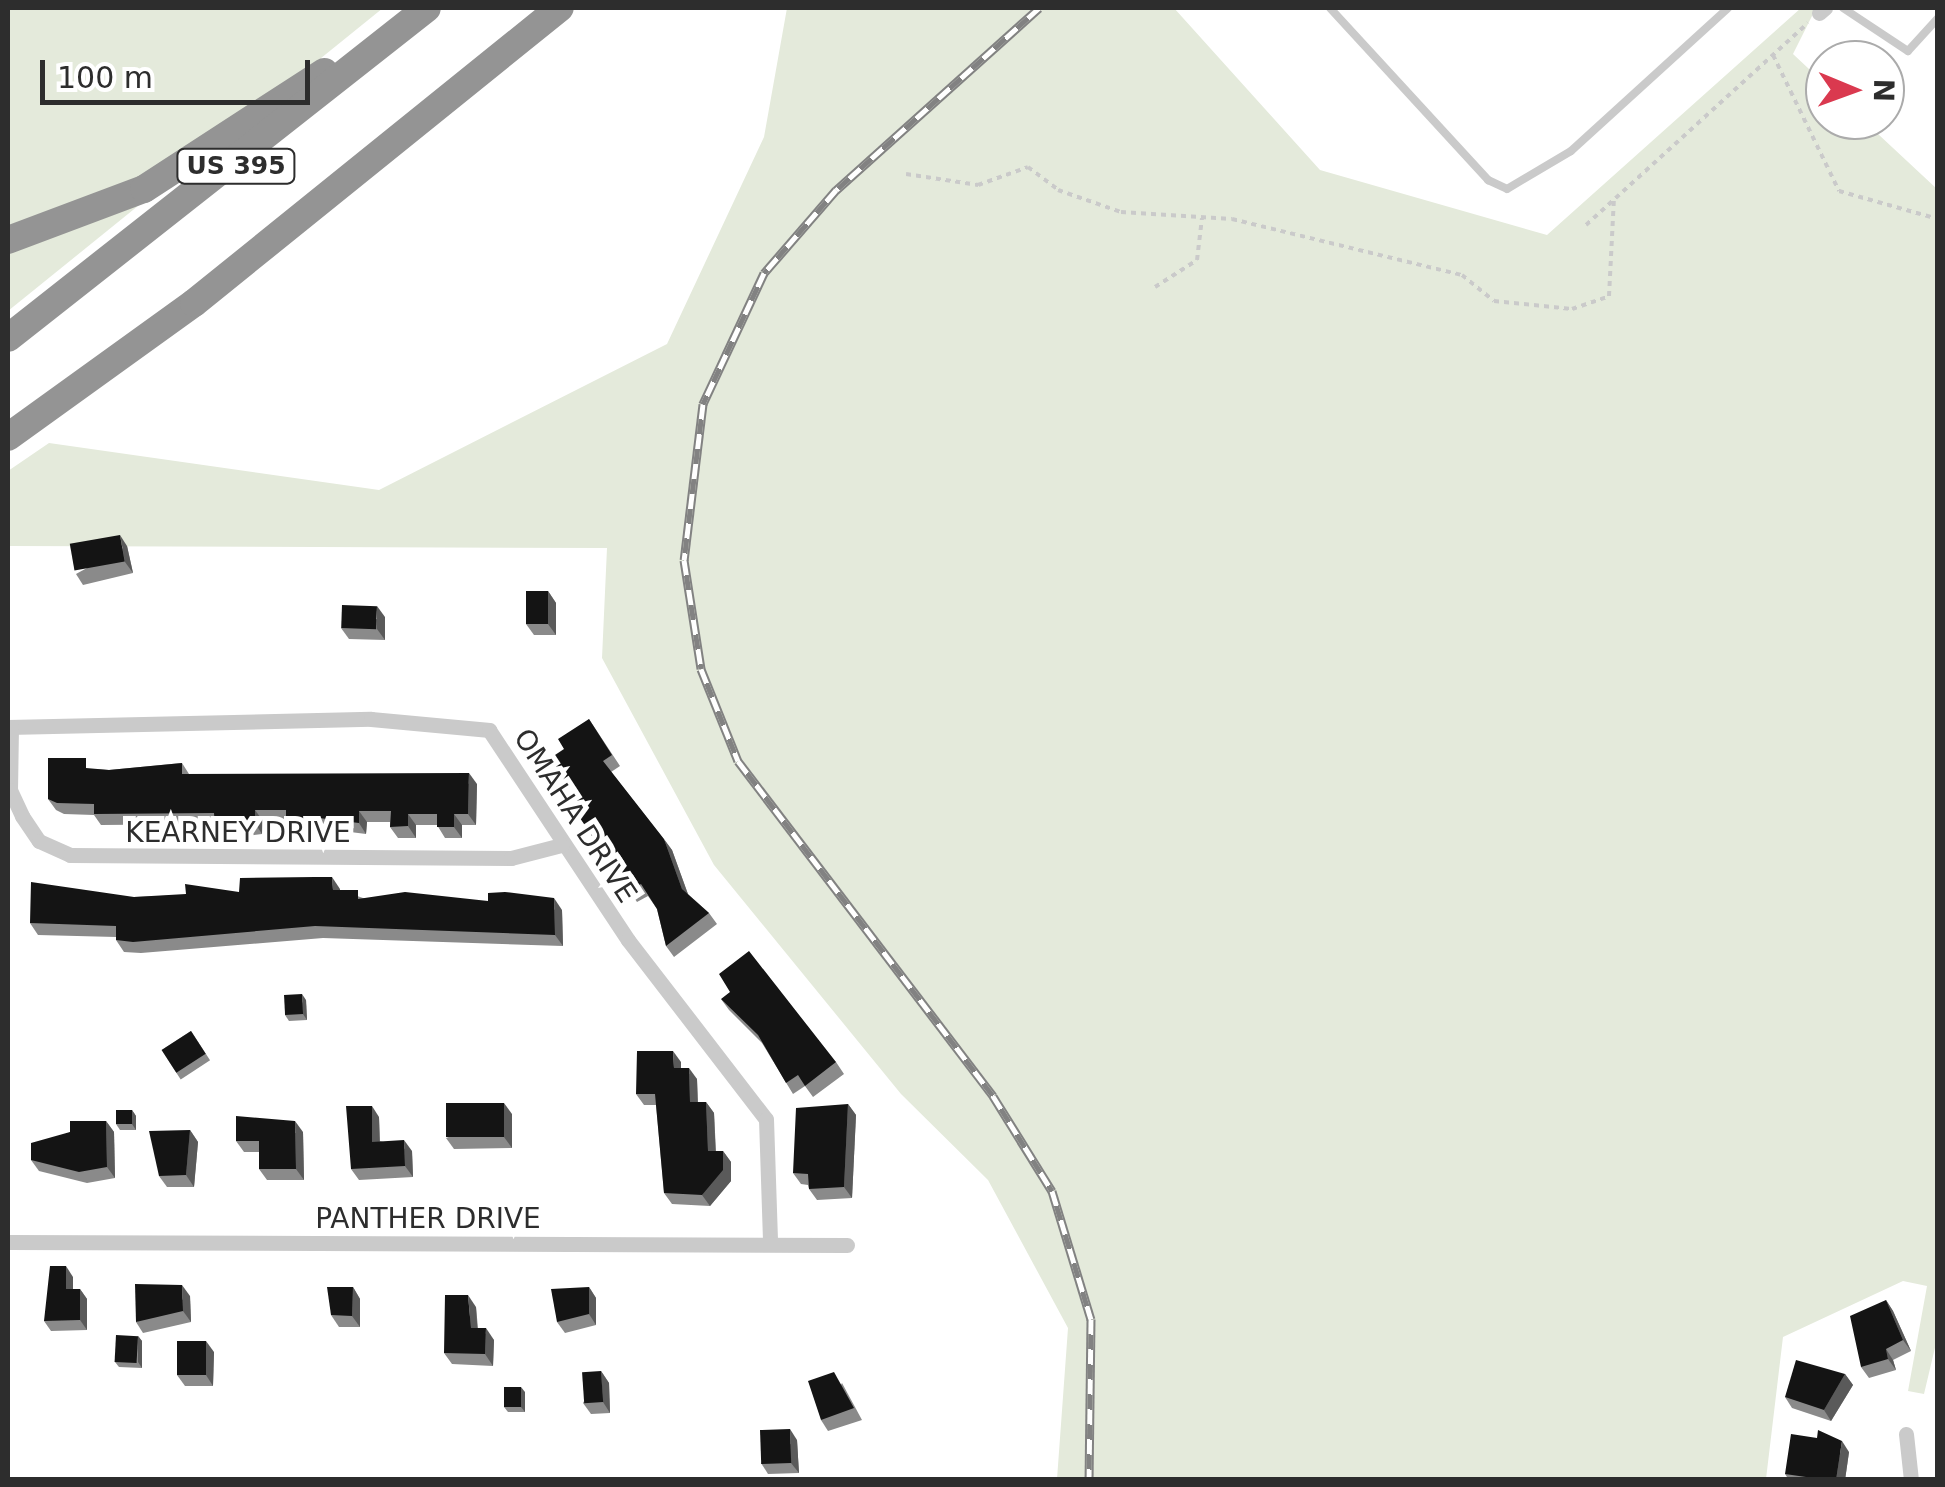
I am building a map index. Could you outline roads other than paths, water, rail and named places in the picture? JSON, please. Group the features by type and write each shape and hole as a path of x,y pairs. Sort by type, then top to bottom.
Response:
{"highway":[{"path":"8,240 113,204 190,164 415,8"},
{"name":"US 395","path":"8,338 427,8"},
{"name":"US 395","path":"8,437 114,362 560,8"}],"street":[{"name":"OMAHA DRIVE","path":"9,727 371,720 489,730 561,845 766,1119 770,1242"},
{"name":"KEARNEY DRIVE","path":"9,727 10,790 22,816 39,841 70,855 511,858 561,845"},
{"name":"PANTHER DRIVE","path":"8,1242 848,1245"},
{"path":"1906,1434 1911,1480"}],"lane":[{"path":"1330,8 1488,180 1507,189 1571,152 1728,8"},
{"path":"1844,8 1908,51 1938,18"}],"railway":[{"path":"1039,8 836,190 764,273 703,404 684,560 701,669 738,761 993,1096 1052,1191 1091,1319 1089,1480"}]}
